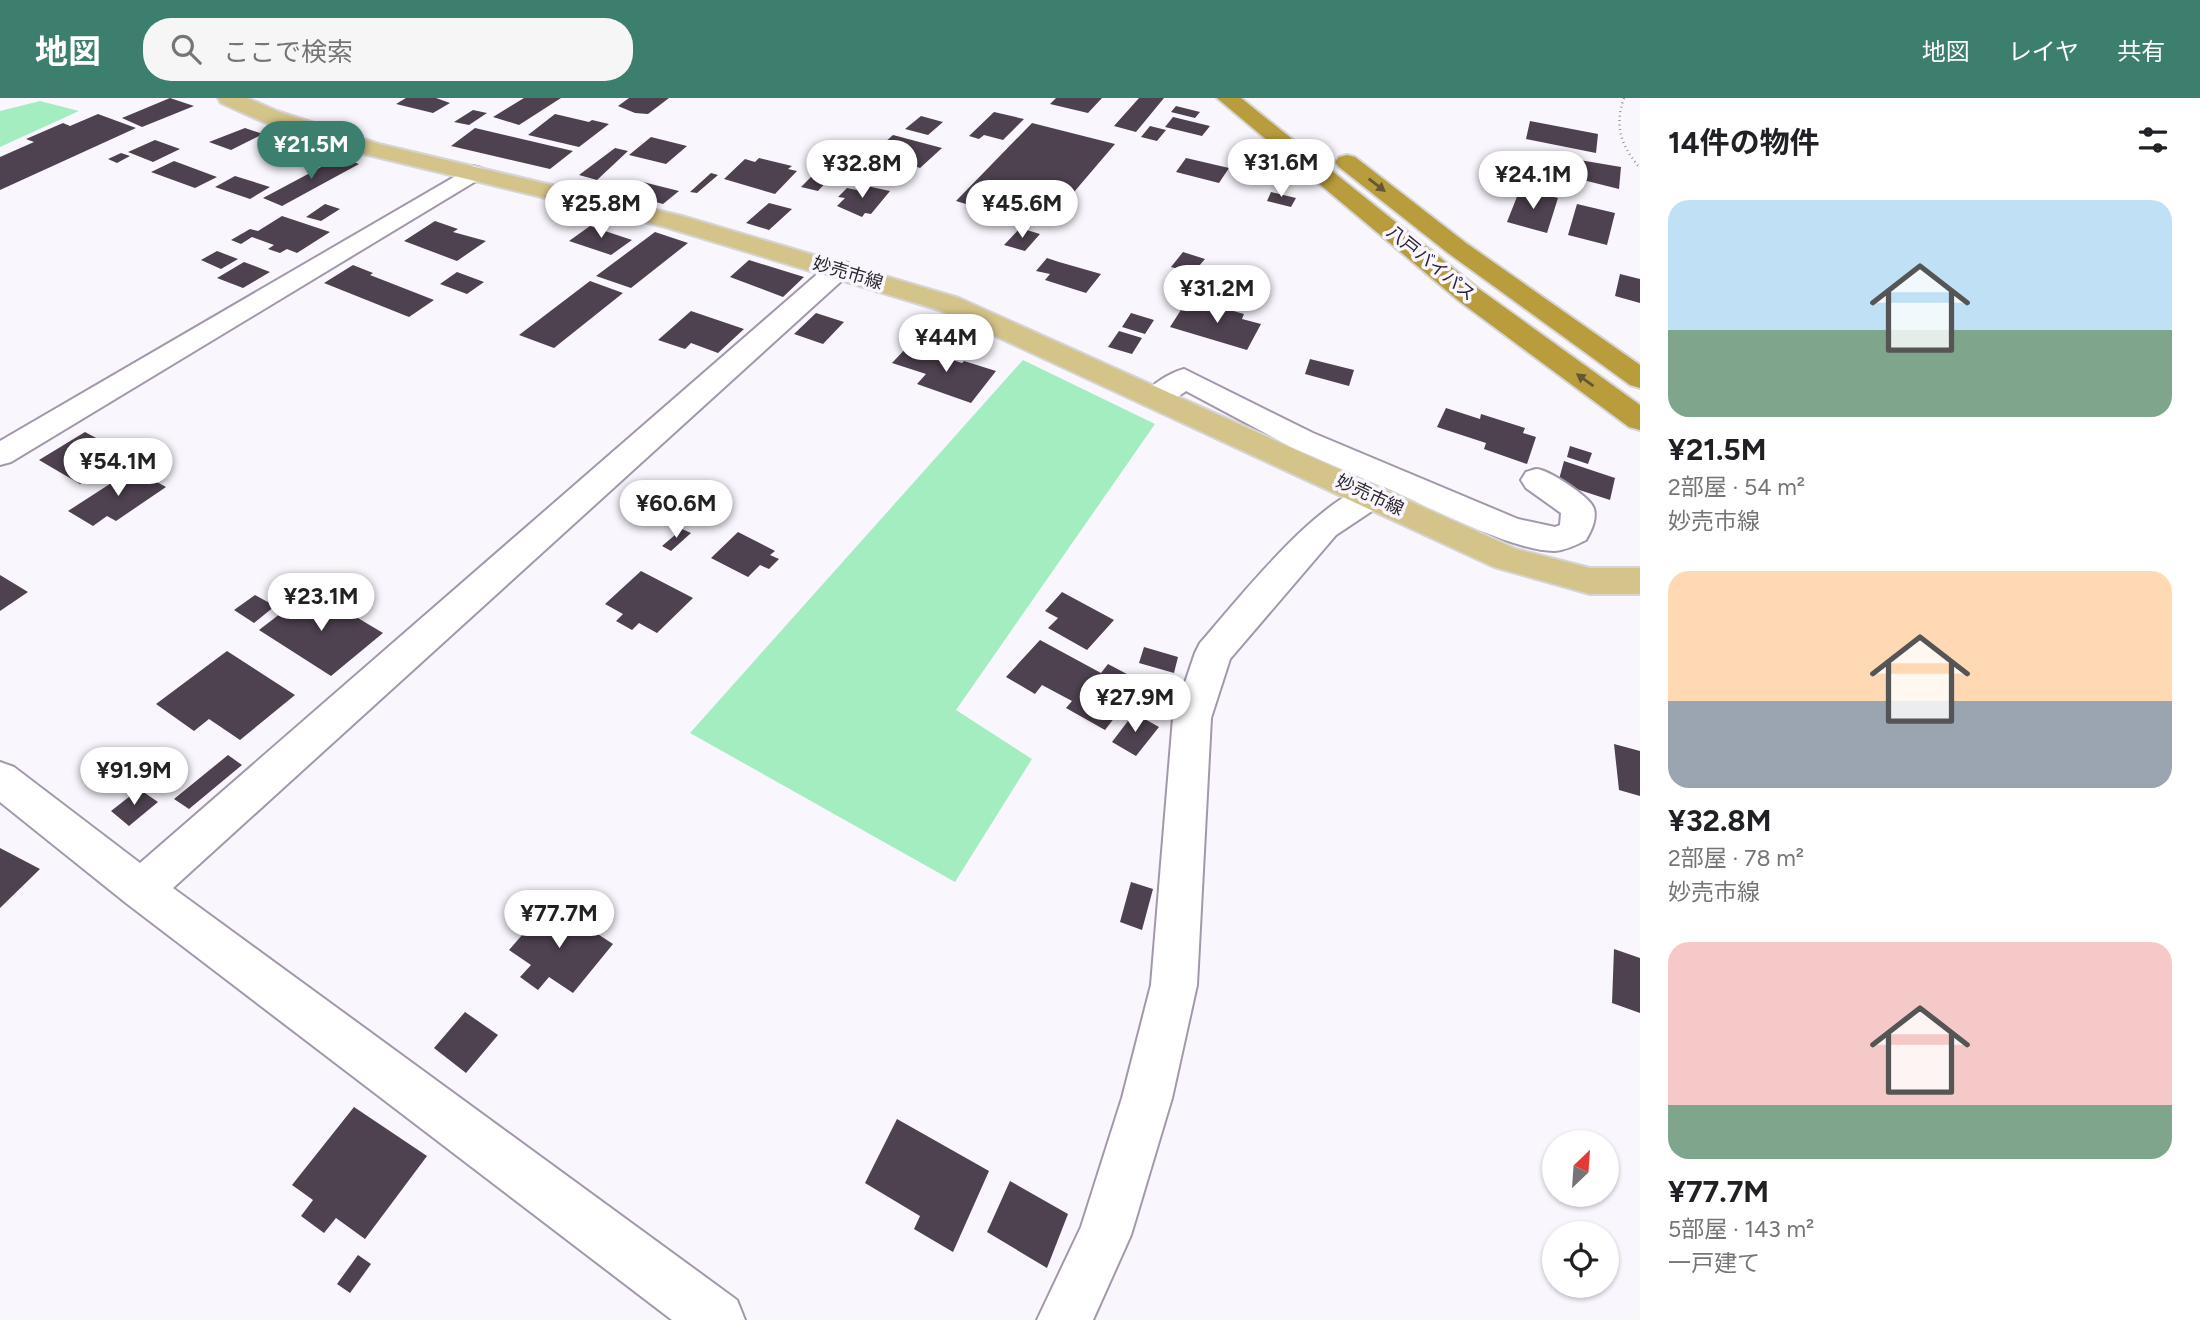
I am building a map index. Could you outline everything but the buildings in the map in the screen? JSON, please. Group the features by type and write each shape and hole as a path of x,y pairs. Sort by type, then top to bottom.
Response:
{"highway":[{"name":"八戸バイパス","path":"1228,98 1469,295 1640,420"},
{"name":"八戸バイパス","path":"1265,98 1457,248 1640,379"}],"main road":[{"name":"妙売市線","path":"229,98 269,116 372,149 673,221 949,304 1506,558 1590,581 1640,581"}],"street":[{"path":"0,455 473,173"},
{"path":"141,889 839,269"},
{"path":"1157,398 1184,378 1302,440 1506,527 1543,538 1558,539 1574,532 1578,508 1537,480"},
{"path":"1065,1320 1105,1235 1147,1098 1174,985 1192,718 1213,653 1324,527 1372,495"},
{"path":"0,779 141,889 717,1320"}],"path":[{"path":"1624,98 1618,132 1623,149 1640,169"}],"green space":[{"path":"40,101 79,111 0,147 0,111"},
{"path":"1023,360 1155,424 956,710 1032,759 955,882 690,733"}]}
